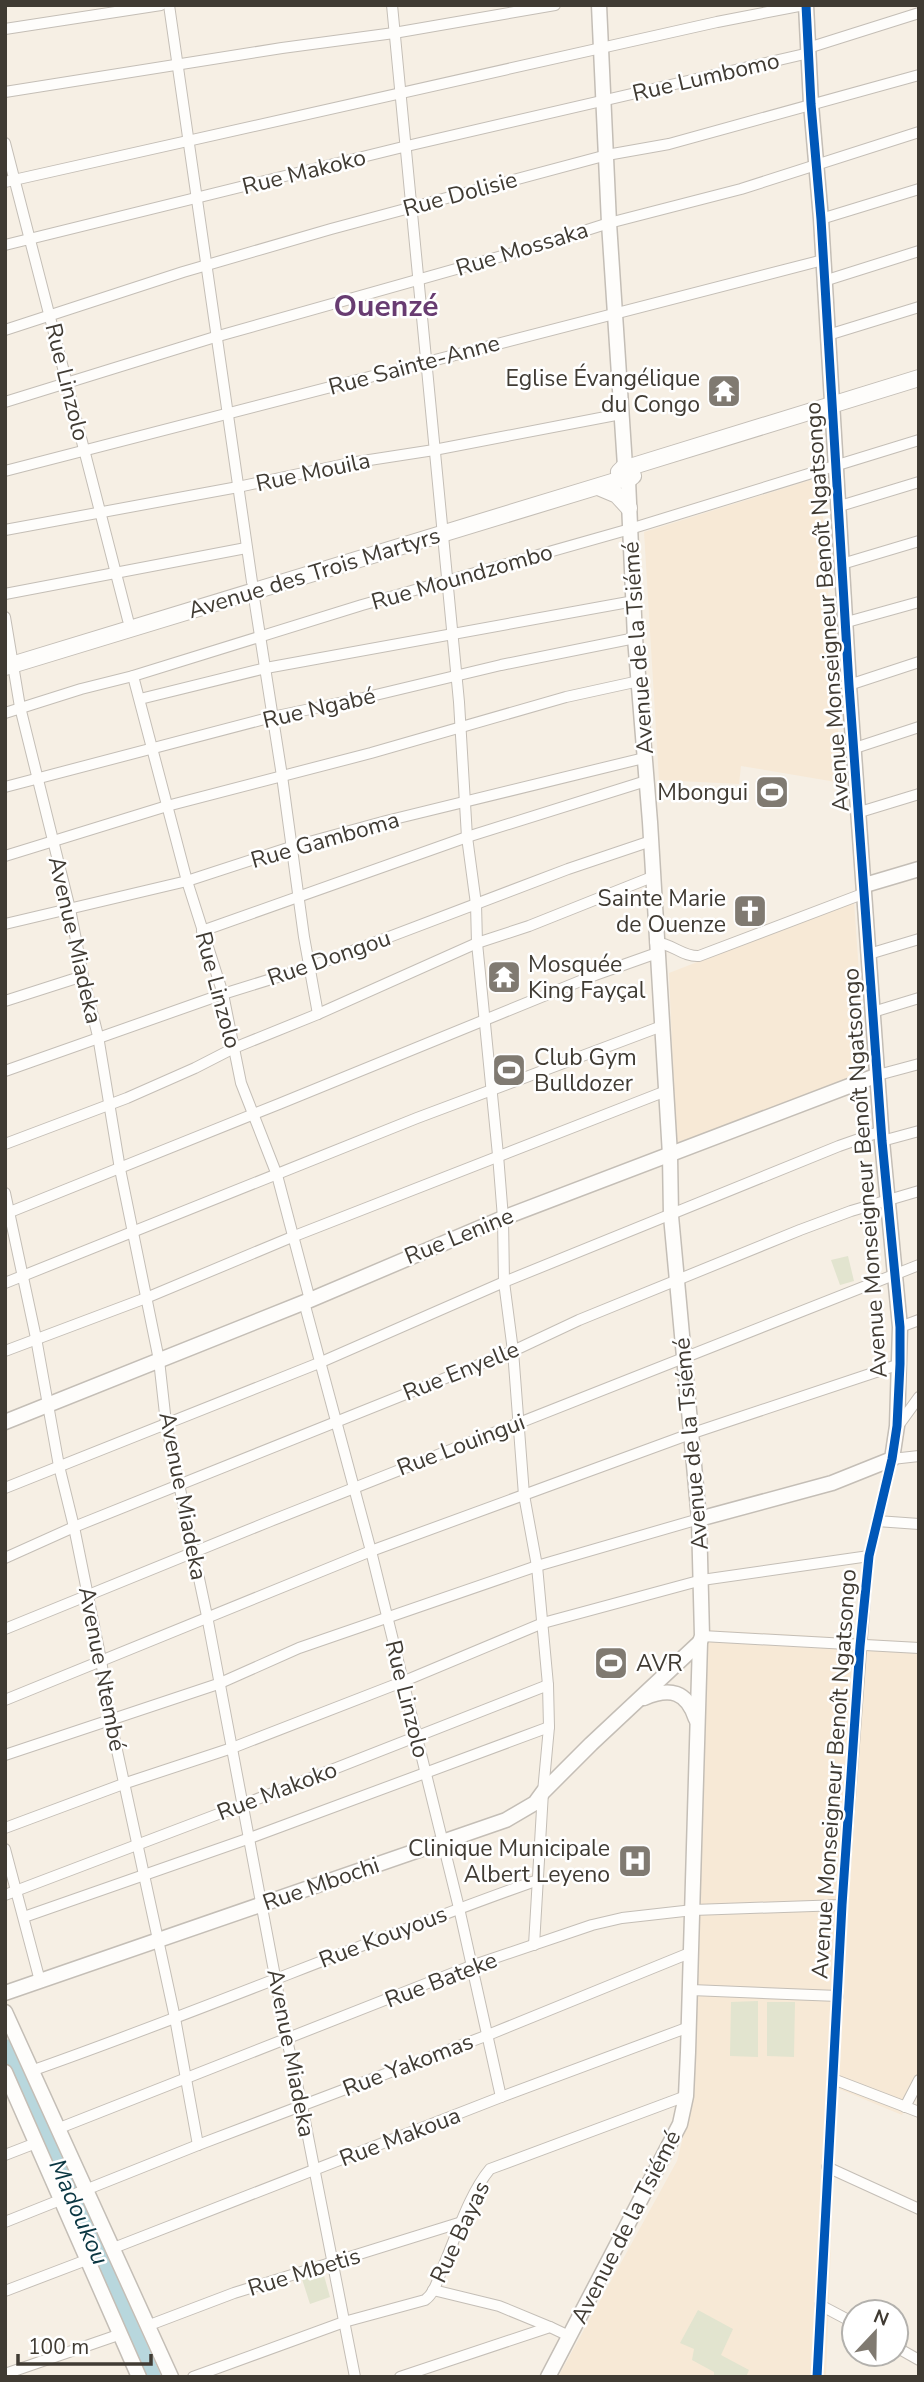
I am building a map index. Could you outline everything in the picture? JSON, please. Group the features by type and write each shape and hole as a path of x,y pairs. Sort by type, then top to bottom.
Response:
{"main road":[{"name":"Avenue de la Tsiémé","path":"548,2377 672,2141 680,2124 686,2096 701,1639 699,1519 671,1216 670,1155 609,223 598,5"},
{"name":"Avenue Monseigneur Benoît Ngatsongo","path":"805,5 840,506 849,685 887,1201 900,1327 898,1426 892,1459"},
{"name":"Avenue des Trois Martyrs","path":"9,660 626,473 919,378"},
{"name":"Avenue des Trois Martyrs","path":"833,408 919,388"},
{"name":"Avenue des Trois Martyrs","path":"442,529 598,487 626,473"},
{"path":"598,487 617,495 629,508"},
{"name":"Avenue des Trois Martyrs","path":"9,660 128,620 252,587"},
{"path":"865,889 919,869"},
{"name":"Rue Lenine","path":"5,1422 307,1301 503,1218 878,1075"},
{"path":"699,1519 832,1483 892,1459"},
{"name":"Rue Mbochi","path":"5,1993 506,1820 535,1803 542,1792 701,1639"},
{"path":"636,1701 663,1691 679,1695 691,1706 699,1727"},
{"path":"5,2012 84,2191 171,2377"},
{"path":"6,2078 64,2199 139,2377"}],"street":[{"path":"5,29 161,5"},
{"path":"169,5 246,548 312,990 318,1014"},
{"path":"392,5 460,726 467,837 476,904 477,943 503,1218 504,1282 513,1351 524,1494 537,1566 548,1685 549,1727 542,1792 534,1945"},
{"path":"5,92 394,33 555,5"},
{"path":"10,181 717,22 805,5"},
{"path":"916,5 919,13"},
{"name":"Rue Lumbomo","path":"604,100 808,50 919,13"},
{"name":"Rue Dolisie","path":"5,330 205,266 413,207 607,155 669,144 919,75"},
{"name":"Rue Makoko","path":"5,245 604,100"},
{"name":"Rue Mossaka","path":"5,402 215,337 527,249 609,223 741,189 919,132"},
{"name":"Rue Linzolo","path":"5,143 10,181 30,239 128,620"},
{"path":"821,219 919,189"},
{"path":"824,281 919,251"},
{"name":"Rue Sainte-Anne","path":"5,471 823,260"},
{"path":"828,335 919,307"},
{"name":"Rue Mouila","path":"5,530 621,414"},
{"name":"Rue Moundzombo","path":"5,713 261,638 362,604 630,529 919,440"},
{"path":"840,506 919,482"},
{"path":"842,564 919,541"},
{"path":"5,594 246,548"},
{"path":"140,699 266,668 634,600"},
{"path":"847,622 919,602"},
{"name":"Avenue Miadeka","path":"5,617 9,660 98,1036 120,1169 159,1360 166,1423 207,1616 287,2040 355,2377"},
{"name":"Rue Ngabé","path":"5,787 272,717 501,665 635,638"},
{"path":"849,685 919,663"},
{"name":"Rue Linzolo","path":"133,676 187,881 223,994 241,1083 251,1114 277,1174 319,1363 337,1420 371,1551 443,1842 501,2097"},
{"path":"5,856 167,806 371,753 566,697 639,681"},
{"path":"855,748 919,727"},
{"name":"Rue Gamboma","path":"5,924 187,881 291,847 644,758"},
{"path":"202,931 467,837 646,781"},
{"path":"860,813 919,794"},
{"name":"Rue Dongou","path":"5,1071 86,1043 98,1036 310,967 651,841"},
{"path":"5,1144 194,1068 234,1048 318,1014 477,943 529,926 652,877"},
{"path":"7,1213 656,948 671,945 687,955 699,956 865,889"},
{"path":"869,954 919,939"},
{"path":"5,1001 83,976"},
{"path":"873,1012 919,998"},
{"path":"5,1283 277,1174 662,1026"},
{"name":"Rue Lenine","path":"878,1075 919,1064"},
{"path":"5,1351 146,1298 292,1237 666,1091"},
{"path":"5,1488 319,1363 504,1282 839,1146 919,1131"},
{"name":"Rue Enyelle","path":"5,1558 74,1527 513,1351 579,1320 678,1280 851,1211 919,1191"},
{"name":"Avenue Ntembé","path":"5,1193 101,1660 110,1718 136,1843 145,1873 198,2145"},
{"name":"Rue Louingui","path":"5,1629 353,1488 919,1265"},
{"path":"900,1327 919,1321"},
{"path":"5,1700 371,1551 690,1434 901,1364"},
{"path":"898,1426 919,1397"},
{"path":"892,1459 919,1456"},
{"name":"Avenue Monseigneur Benoît Ngatsongo","path":"817,2377 842,1905 860,1646 869,1556 892,1459"},
{"path":"5,1755 218,1684 299,1648 387,1617 537,1566 699,1519"},
{"path":"877,1521 919,1524"},
{"path":"5,1828 125,1783 232,1748 402,1682 543,1623 702,1580 869,1556"},
{"path":"701,1639 919,1648"},
{"name":"Rue Makoko","path":"10,1893 548,1685"},
{"path":"24,1917 250,1838 549,1727"},
{"path":"5,1849 10,1893 24,1917 40,1981"},
{"name":"Rue Kouyous","path":"31,2071 538,1880"},
{"name":"Rue Bateke","path":"57,2129 471,1966 622,1918 693,1910 842,1905"},
{"name":"Rue Yakomas","path":"5,2222 198,2145 488,2035 692,1952"},
{"path":"691,1990 838,1996"},
{"name":"Rue Makoua","path":"111,2249 689,2027"},
{"path":"833,2079 919,2112"},
{"path":"905,2107 919,2080"},
{"name":"Rue Bayas","path":"193,2377 344,2322 425,2300 433,2290 462,2222 490,2169 686,2096"},
{"path":"5,2155 36,2143"},
{"path":"827,2167 919,2209"},
{"name":"Rue Mbetis","path":"147,2326 234,2293 462,2222"},
{"path":"5,2291 89,2259"},
{"path":"433,2290 499,2306 569,2336"},
{"path":"821,2305 840,2315"},
{"path":"400,2377 550,2327"},
{"path":"5,2375 121,2334"}],"shaded area":[{"path":"820,477 842,783 741,766 739,784 659,780 644,532"},
{"path":"854,901 866,1074 676,1143 669,973"},
{"path":"707,1630 919,1642 919,2084 902,2115 837,2088 826,2377 558,2377 677,2161 694,2093"}],"green space":[{"path":"848,1256 854,1281 840,1285 831,1260"},
{"path":"758,2001 758,2057 730,2056 731,2002"},
{"path":"767,2002 795,2002 794,2057 767,2056"},
{"path":"323,2272 330,2297 310,2304 302,2279"},
{"path":"698,2310 733,2329 721,2355 749,2370 746,2377 714,2377 714,2372 692,2360 694,2349 680,2343"}],"waterway":[{"name":"Madoukou","path":"5,2047 153,2377"}],"cycle path":[{"path":"806,5 849,685 882,1141 900,1327 897,1426 869,1556 860,1646 842,1905 817,2377"}],"place":[{"name":"Eglise Évangélique du Congo","path":"724,391"},
{"name":"Mbongui","path":"772,792"},
{"name":"Sainte Marie de Ouenze","path":"750,911"},
{"name":"Mosquée King Fayçal","path":"504,977"},
{"name":"Club Gym Bulldozer","path":"509,1070"},
{"name":"AVR","path":"611,1663"},
{"name":"Clinique Municipale Albert Leyeno","path":"635,1861"}],"district":[{"name":"Ouenzé","path":"386,306"}]}
